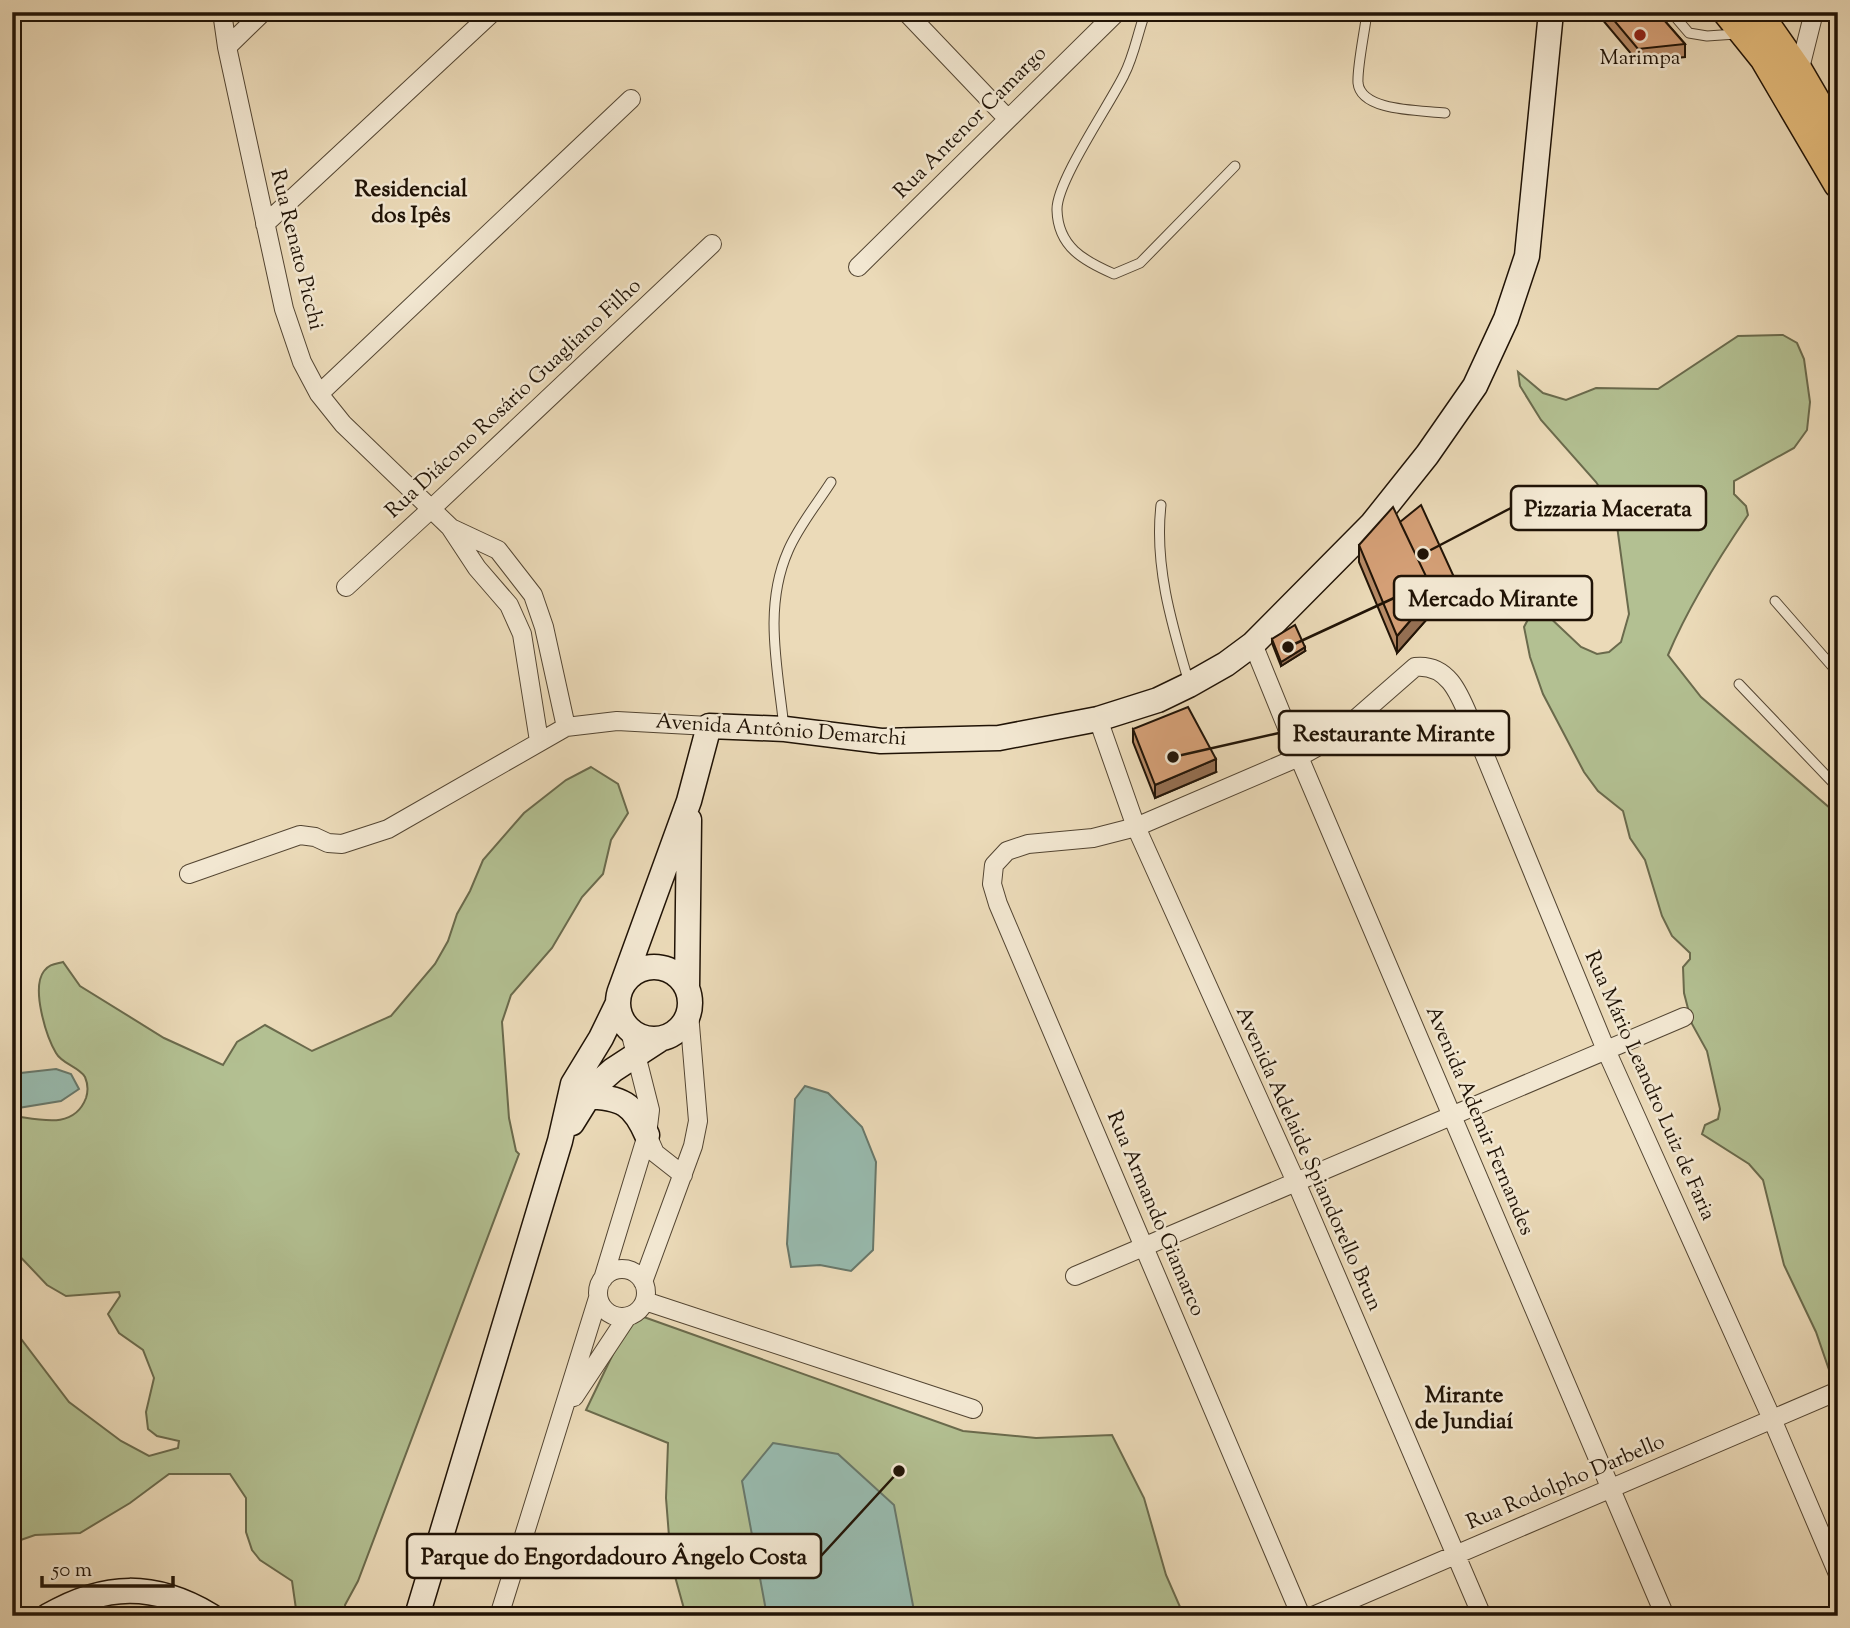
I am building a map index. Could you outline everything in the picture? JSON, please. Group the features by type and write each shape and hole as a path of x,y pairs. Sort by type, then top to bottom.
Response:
{"main road":[{"path":"1743,19 1799,72 1838,139"},
{"path":"1743,19 1838,184"}],"street":[{"name":"Rua Renato Picchi","path":"222,12 227,47 284,309 302,362 320,394 343,424 450,527 498,550 533,595 544,627 566,727"},
{"path":"227,47 263,12"},
{"path":"265,224 493,12"},
{"path":"906,12 1008,118"},
{"name":"Rua Antenor Camargo","path":"858,267 1116,12"},
{"name":"Avenida Antônio Demarchi","path":"189,874 300,835 342,844 388,829 566,727 617,721 785,729 881,741 999,738 1098,719 1158,700 1226,664 1253,644 1372,524 1427,455 1475,386 1506,318 1527,256 1551,12"},
{"path":"1799,72 1814,12"},
{"path":"320,394 631,99"},
{"name":"Rua Diácono Rosário Guagliano Filho","path":"346,587 712,244"},
{"name":"Rua Renato Picchi","path":"450,527 477,568 509,605 522,634 539,741"},
{"name":"Avenida Ademir Fernandes","path":"1253,644 1665,1616"},
{"name":"Rua Mário Leandro Luiz de Faria","path":"1028,844 1093,838 1136,827 1299,757 1335,737 1415,667 1428,666 1442,673 1455,688 1474,729 1606,1051 1772,1419 1838,1574"},
{"name":"Avenida Adelaide Spiandorello Brun","path":"1098,719 1136,827 1296,1182 1482,1616"},
{"path":"499,1616 647,1135 650,1110 630,1031 621,1018 620,995 689,801 709,726"},
{"path":"643,1282 693,1146 698,1121 687,988 689,801"},
{"name":"Rua Armando Giamarco","path":"1028,844 1007,851 994,865 992,884 998,904 1301,1616"},
{"path":"417,1616 561,1142 573,1084 601,1038 629,977 654,967 679,977 687,988"},
{"path":"561,1142 595,1086 613,1070 659,1040 672,1035 683,1026 689,1013"},
{"path":"1075,1276 1684,1017"},
{"path":"630,1031 644,1038 659,1040"},
{"path":"587,1096 611,1097 625,1103 639,1116 655,1153 682,1174"},
{"path":"598,1298 602,1307 618,1317 635,1313 645,1301 643,1282 629,1270 619,1269 603,1279"},
{"path":"645,1301 973,1409"},
{"path":"563,1415 627,1317"},
{"name":"Rua Rodolpho Darbello","path":"1313,1616 1838,1391"},
{"path":"48,1616 73,1601 104,1592 139,1590 186,1601 211,1616"}],"lane":[{"path":"1142,12 1143,19 1126,73 1066,178 1056,208 1063,238 1085,261 1114,274 1140,263 1235,166"},
{"path":"1367,12 1358,84 1364,97 1376,104 1444,113"},
{"path":"1671,12 1689,33 1707,36 1743,19"},
{"path":"785,729 772,621 774,598 788,551 831,482"},
{"path":"1161,505 1158,528 1162,570 1175,638 1189,685"},
{"path":"1775,601 1838,673"},
{"path":"1739,684 1838,788"}],"green space":[{"path":"1783,335 1797,343 1804,359 1810,402 1807,430 1794,448 1734,481 1734,494 1746,506 1748,515 1685,618 1668,655 1701,697 1838,815 1838,1396 1816,1332 1784,1265 1763,1180 1749,1164 1702,1134 1705,1125 1718,1119 1720,1109 1707,1051 1692,1024 1684,993 1683,967 1690,959 1690,953 1672,936 1662,916 1645,860 1630,838 1623,811 1598,791 1584,772 1543,694 1530,657 1524,627 1533,610 1545,613 1581,647 1597,654 1609,652 1621,642 1629,614 1615,511 1596,482 1541,420 1520,386 1518,372 1543,393 1566,400 1596,388 1658,389 1738,336"},
{"path":"591,767 618,784 628,813 611,840 603,874 582,897 552,948 511,995 502,1022 509,1118 519,1154 358,1581 345,1605 346,1616 297,1616 292,1581 260,1560 252,1550 246,1532 246,1498 230,1474 169,1474 130,1503 80,1533 35,1535 12,1543 12,1327 69,1402 121,1441 149,1456 178,1448 179,1441 157,1436 148,1429 146,1412 154,1378 143,1350 119,1333 108,1314 120,1296 119,1292 66,1296 47,1285 12,1248 12,1124 21,1117 40,1120 67,1118 81,1107 87,1093 85,1077 59,1057 48,1035 39,1000 40,979 44,971 63,962 80,986 164,1038 223,1065 237,1042 265,1025 312,1051 391,1016 435,964 448,941 457,914 483,860 524,813 566,780"},
{"path":"641,1316 963,1431 1036,1438 1112,1435 1144,1498 1166,1575 1184,1616 686,1616 671,1562 666,1498 668,1443 586,1410 626,1327"}],"water":[{"path":"56,1069 71,1074 79,1089 61,1101 12,1109 12,1074"},
{"path":"805,1086 828,1093 862,1127 876,1162 873,1250 851,1271 820,1265 791,1267 787,1244 795,1099"},
{"path":"773,1443 838,1454 894,1505 915,1616 767,1616 742,1481"}],"building":[{"path":"1607,12 1657,12 1685,44 1638,49"},
{"path":"1421,505 1459,588 1434,598 1400,522"},
{"path":"1393,507 1434,593 1397,636 1359,545"},
{"path":"1295,625 1305,647 1281,662 1272,639"},
{"path":"1188,707 1216,759 1155,785 1133,729"}],"place":[{"name":"Marimpa","path":"1640,35"},
{"name":"Pizzaria Macerata","path":"1423,554"},
{"name":"Mercado Mirante","path":"1288,647"},
{"name":"Restaurante Mirante","path":"1173,757"},
{"name":"Parque do Engordadouro Ângelo Costa","path":"899,1471"}],"district":[{"name":"Residencial dos Ipês","path":"411,203"},
{"name":"Mirante de Jundiaí","path":"1464,1409"}]}
